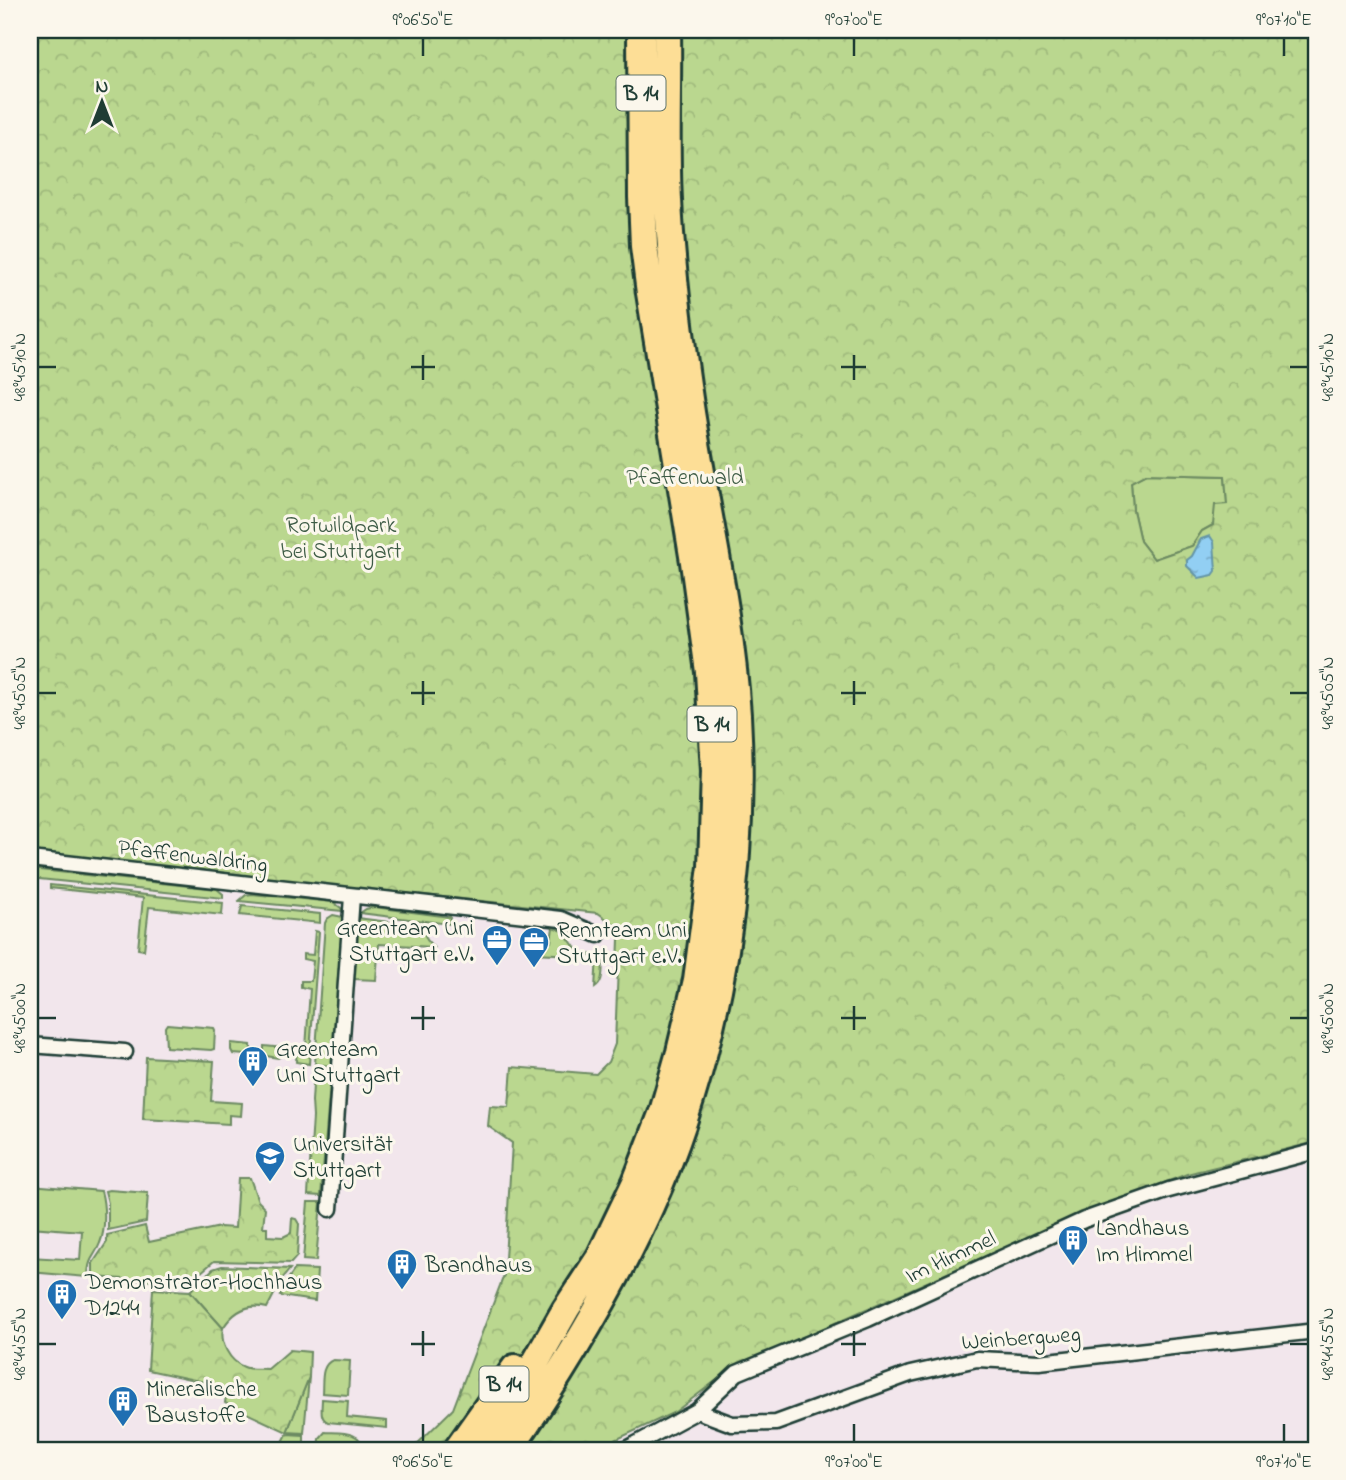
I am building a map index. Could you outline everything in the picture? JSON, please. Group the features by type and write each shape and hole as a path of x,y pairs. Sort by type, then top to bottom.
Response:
{"highway":[{"path":"624,30 626,118 632,143 641,156"},
{"name":"B 14","path":"481,1450 509,1409 566,1309 600,1257 636,1182 663,1112 680,1052 696,981 712,867 715,771 709,672 644,246 641,30"},
{"path":"667,30 668,75"},
{"name":"B 14","path":"509,1450 580,1343 645,1218 673,1149 693,1089 715,1003 732,892 738,791 736,702 727,618 689,395 676,293 668,201 668,75 673,30"},
{"name":"B 14","path":"457,1450 543,1328 555,1328"},
{"name":"B 14","path":"532,1450 545,1398"}],"street":[{"name":"Pfaffenwaldring","path":"30,859 561,919 598,934"},
{"path":"330,1209 352,896"},
{"path":"30,1045 125,1052"},
{"name":"Im Himmel","path":"625,1450 698,1411 737,1373 868,1319 1084,1220 1169,1190 1316,1151"},
{"name":"Weinbergweg","path":"698,1411 732,1424 776,1423 910,1374 977,1359 1039,1362 1316,1331"}],"green space":[{"name":"Pfaffenwald","path":"30,30 1316,30 1316,1142 1187,1174 1060,1223 731,1369 675,1412 594,1450 411,1450 453,1409 504,1275 512,1143 488,1126 490,1106 509,1107 512,1067 596,1074 608,1062 615,1044 619,939 615,925 598,913 30,854","holes":["1146,474 1225,476 1227,504 1215,505 1213,525 1202,531 1192,546 1154,559 1140,541 1133,510 1131,482"]},
{"path":"1146,474 1225,476 1227,504 1213,525 1202,531 1192,546 1154,559 1140,541 1133,510 1131,481"},
{"path":"30,869 217,889 223,894 223,898 30,878"},
{"path":"50,885 223,903 222,915 149,907 144,950 138,949 143,898 50,888"},
{"path":"252,894 333,902 343,911 239,901"},
{"path":"242,906 320,914 320,923 240,915"},
{"path":"374,907 450,917 449,924 360,913"},
{"path":"333,915 343,917 331,1066 315,1064 325,923"},
{"path":"357,918 421,926 433,947 379,944 376,980 354,979"},
{"path":"553,927 563,931 580,954 598,955 598,961 603,962 598,986 595,988 597,956 534,953 535,941 551,942"},
{"path":"315,931 319,932 309,1064 296,1062 297,1048 306,1048 310,989 301,987 301,981 311,981 313,961 303,959 303,954 313,955"},
{"path":"167,1024 214,1028 214,1049 166,1047"},
{"path":"231,1043 251,1045 251,1052 246,1055 233,1054"},
{"path":"264,1046 284,1048 284,1054 278,1058 266,1056"},
{"path":"146,1057 214,1061 211,1101 242,1103 241,1116 229,1115 229,1124 143,1119"},
{"path":"314,1069 331,1071 321,1196 308,1195"},
{"path":"238,1178 250,1178 258,1201 265,1208 263,1227 267,1227 267,1236 283,1237 291,1233 292,1218 296,1219 299,1224 297,1256 291,1263 214,1261 192,1280 184,1283 93,1277 93,1263 107,1242 107,1235 145,1226 149,1242 220,1227 235,1228"},
{"path":"30,1185 101,1191 103,1231 87,1277 30,1272 30,1257 80,1260 82,1231 30,1227"},
{"path":"105,1191 148,1193 146,1222 108,1230"},
{"path":"308,1202 321,1202 316,1261 303,1260"},
{"path":"222,1266 290,1269 267,1308 241,1310 231,1317 223,1328 190,1291 213,1269"},
{"path":"295,1269 317,1270 315,1301 280,1296"},
{"path":"153,1289 190,1291 223,1328 227,1351 244,1367 268,1369 290,1350 310,1352 309,1377 287,1432 225,1403 226,1396 220,1388 148,1370"},
{"path":"333,1360 350,1361 348,1395 322,1393 324,1369"},
{"path":"309,1377 304,1433 287,1432"},
{"path":"322,1399 348,1401 347,1417 387,1421 387,1428 328,1422 322,1415"},
{"path":"325,1432 354,1436 359,1439 363,1450 318,1450 319,1439"},
{"path":"287,1434 304,1435 304,1450 279,1450"}],"water":[{"path":"1210,536 1214,542 1216,571 1213,575 1199,578 1187,566 1187,560 1201,539"}],"place":[{"name":"Greenteam Uni Stuttgart e.V.","path":"497,967"},
{"name":"Rennteam Uni Stuttgart e.V.","path":"534,969"},
{"name":"Greenteam Uni Stuttgart","path":"253,1088"},
{"name":"Universität Stuttgart","path":"270,1183"},
{"name":"Landhaus Im Himmel","path":"1073,1267"},
{"name":"Brandhaus","path":"402,1291"},
{"name":"Demonstrator-Hochhaus D1244","path":"62,1321"},
{"name":"Mineralische Baustoffe","path":"123,1428"}],"park label":[{"name":"Rotwildpark bei Stuttgart","path":"341,537"}]}
